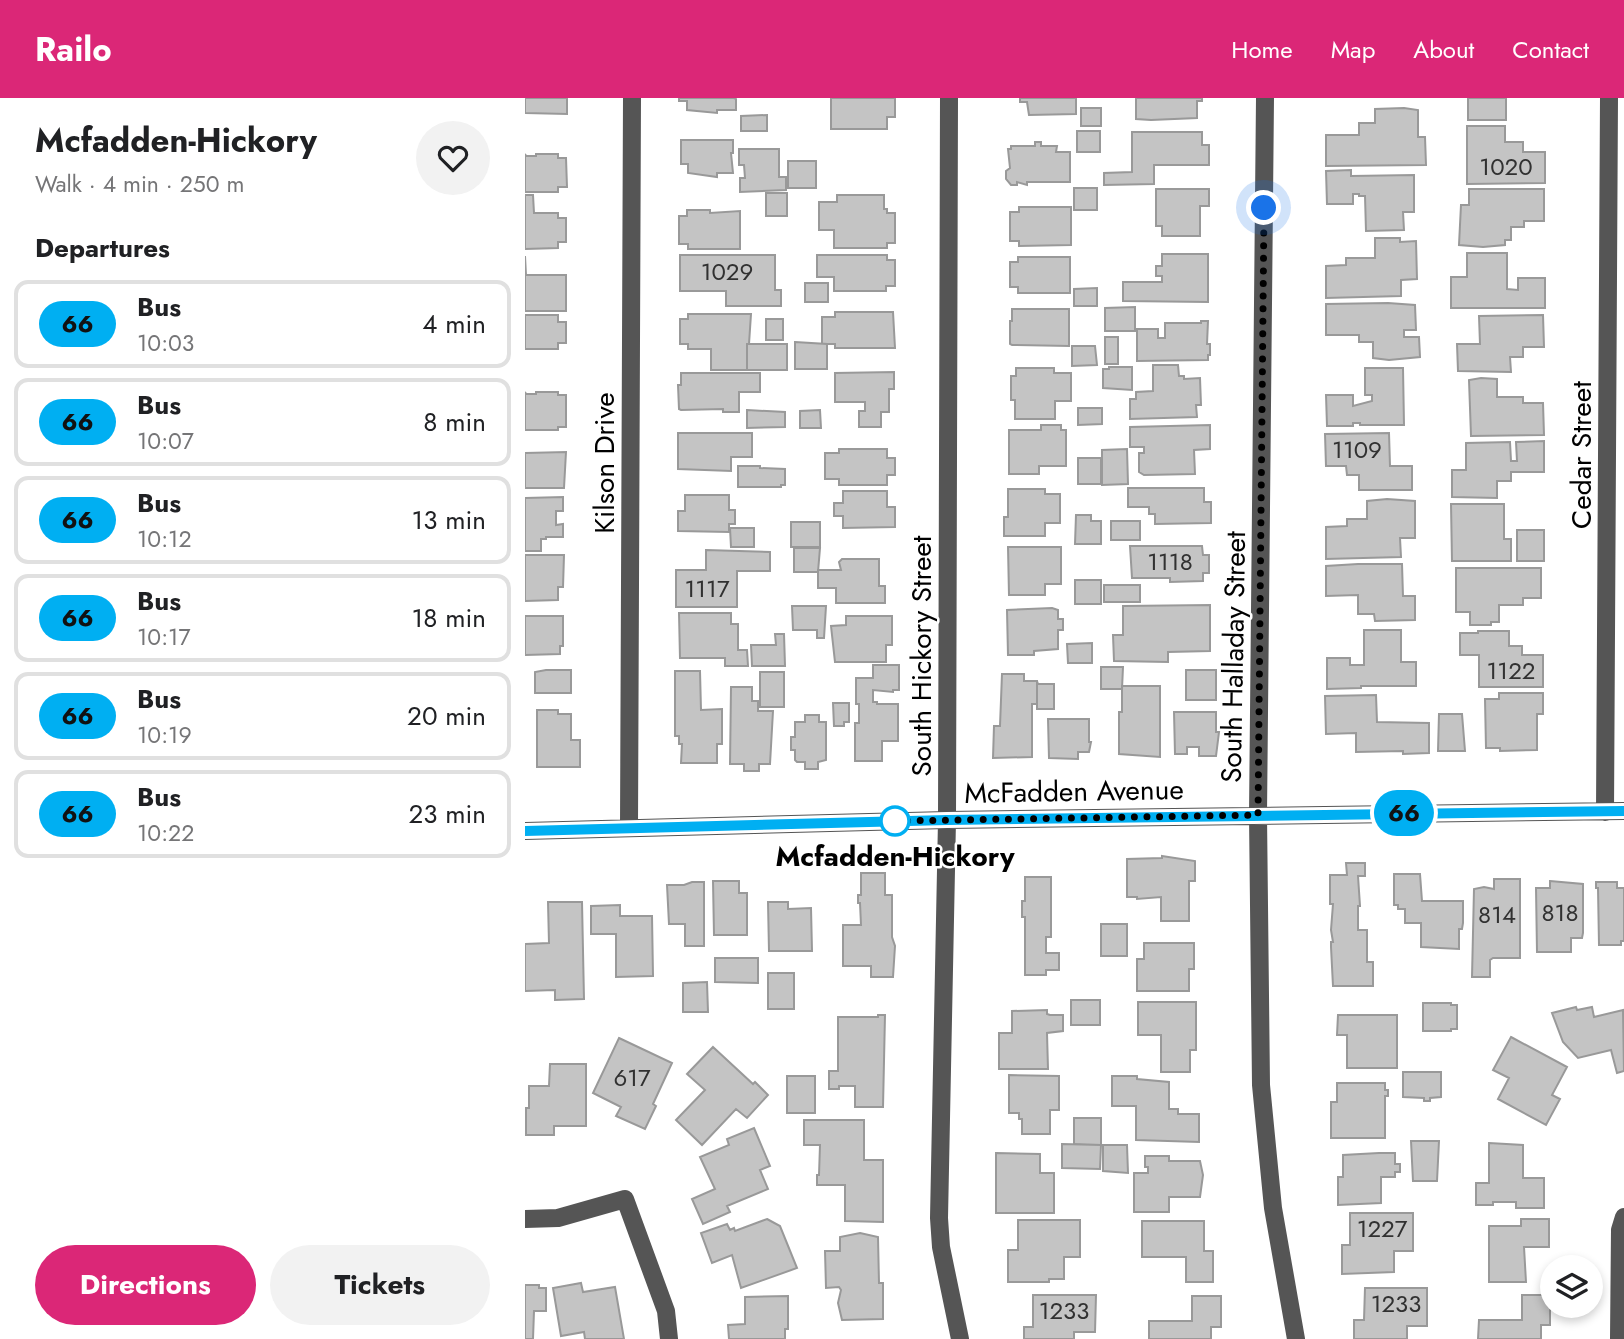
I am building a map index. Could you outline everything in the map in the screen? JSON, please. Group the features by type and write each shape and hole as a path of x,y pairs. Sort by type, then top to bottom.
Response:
{"street":[{"name":"Kilson Drive","path":"629,828 632,98"},
{"name":"South Hickory Street","path":"949,98 947,820 939,1219 941,1247 960,1339"},
{"name":"South Halladay Street","path":"1265,98 1258,815 1261,1085 1273,1208 1296,1339"},
{"name":"Cedar Street","path":"1605,811 1615,623 1616,450 1616,141 1609,98"},
{"name":"McFadden Avenue","path":"525,831 947,820 1624,811"},
{"path":"525,1219 558,1218 625,1199 666,1311 669,1339"},
{"path":"1619,1339 1620,1230 1624,1217"}],"building":[{"path":"525,98 567,98 567,114 525,113"},
{"path":"679,98 734,98 736,110 717,110 717,113 687,110 687,101 679,101"},
{"path":"831,98 895,98 895,117 887,117 887,129 831,129"},
{"path":"1020,98 1076,98 1076,114 1029,115 1027,102 1020,102"},
{"path":"1136,98 1202,98 1202,101 1197,101 1197,118 1151,120 1136,119"},
{"path":"1468,98 1506,98 1506,120 1468,120"},
{"path":"1081,108 1101,108 1101,126 1081,126"},
{"path":"1375,109 1418,110 1418,137 1425,137 1426,165 1326,166 1326,135 1359,135 1359,123 1375,123"},
{"path":"767,115 767,131 741,131 741,116"},
{"path":"1467,126 1505,126 1505,142 1523,142 1523,152 1545,152 1545,183 1467,184"},
{"path":"1077,131 1100,131 1100,152 1077,152"},
{"path":"1132,132 1202,132 1202,145 1209,145 1209,165 1154,165 1154,184 1104,185 1104,173 1132,172"},
{"path":"681,140 733,140 733,173 717,173 717,177 688,173 688,164 681,164"},
{"path":"1035,142 1041,142 1041,146 1057,146 1056,152 1070,152 1070,182 1027,182 1027,185 1017,182 1017,185 1011,185 1006,179 1006,171 1010,168 1008,149 1011,149 1011,146 1035,146"},
{"path":"739,149 779,149 779,177 786,177 786,190 740,192 740,178 745,178 744,165 739,165"},
{"path":"525,154 558,154 558,158 566,158 567,187 558,187 558,192 525,192"},
{"path":"788,161 816,161 816,188 788,188"},
{"path":"1351,170 1351,176 1414,175 1414,212 1403,212 1404,230 1366,231 1365,196 1353,194 1353,204 1327,204 1326,171"},
{"path":"1074,188 1097,188 1097,210 1074,210"},
{"path":"1156,189 1209,189 1209,206 1200,206 1200,236 1162,236 1162,226 1156,226"},
{"path":"1469,189 1544,189 1544,221 1524,221 1524,227 1511,227 1511,240 1505,240 1505,245 1459,245 1461,205 1469,205"},
{"path":"766,193 787,193 787,216 766,216"},
{"path":"525,195 533,195 534,213 558,213 558,218 566,218 566,242 558,242 558,248 525,249"},
{"path":"837,195 884,195 884,209 887,209 887,213 895,213 895,243 887,243 887,248 834,248 834,230 819,230 819,202 837,202"},
{"path":"1019,207 1071,207 1071,245 1019,246 1019,241 1010,241 1010,212 1019,212"},
{"path":"687,210 710,210 710,213 740,211 740,249 688,249 688,244 679,244 679,216 687,216"},
{"path":"1375,238 1400,238 1400,242 1416,241 1417,279 1401,280 1401,296 1326,298 1326,266 1346,265 1346,258 1375,258"},
{"path":"1467,253 1507,253 1507,289 1518,290 1518,278 1545,278 1545,308 1451,308 1451,277 1467,277"},
{"path":"1162,254 1208,254 1208,302 1123,301 1123,282 1162,282 1162,276 1156,276 1156,266 1162,266"},
{"path":"680,255 775,255 775,290 781,290 781,306 726,306 726,291 680,291"},
{"path":"817,255 887,255 887,260 895,260 895,286 886,286 886,291 834,291 834,277 817,277"},
{"path":"525,256 526,275 566,275 566,311 525,311"},
{"path":"1018,257 1070,257 1070,293 1018,293 1018,287 1010,287 1010,262 1018,262"},
{"path":"805,283 828,283 828,302 805,302"},
{"path":"1097,288 1097,306 1074,306 1074,289"},
{"path":"1326,304 1415,305 1416,330 1404,330 1404,337 1419,337 1420,357 1389,360 1373,358 1373,342 1359,342 1359,335 1326,335"},
{"path":"1135,307 1135,331 1105,331 1105,308"},
{"path":"1012,309 1069,309 1069,346 1010,344"},
{"path":"835,312 893,312 895,348 835,348 835,344 822,344 822,317 835,317"},
{"path":"688,314 751,314 747,370 711,370 711,349 688,349 688,344 680,344 680,319 688,319"},
{"path":"525,315 558,315 558,322 566,322 566,343 558,343 558,349 525,349"},
{"path":"1543,315 1544,347 1523,347 1523,357 1510,357 1511,372 1458,371 1457,344 1480,344 1479,316"},
{"path":"766,319 783,319 783,340 766,340"},
{"path":"1208,321 1208,360 1137,361 1137,329 1158,329 1158,338 1165,338 1165,323"},
{"path":"1105,337 1118,337 1118,364 1105,364"},
{"path":"795,342 827,344 827,369 795,369"},
{"path":"747,344 787,344 787,370 747,370"},
{"path":"1072,346 1095,346 1097,365 1072,366"},
{"path":"1153,365 1178,365 1179,376 1184,376 1184,379 1200,378 1201,405 1196,405 1197,417 1130,419 1130,399 1136,399 1136,392 1153,391"},
{"path":"1132,367 1132,390 1103,388 1103,369"},
{"path":"1016,368 1054,368 1054,373 1071,373 1071,401 1055,401 1055,419 1015,419 1015,400 1011,400 1011,376 1016,376"},
{"path":"1365,368 1403,368 1404,425 1353,423 1353,426 1327,426 1326,395 1353,395 1353,406 1372,401 1372,395 1365,395"},
{"path":"894,372 894,389 889,389 889,412 881,412 881,427 859,427 859,411 865,411 865,402 835,402 835,373"},
{"path":"681,373 760,373 760,392 739,392 739,412 723,412 723,409 681,410 678,385 681,385"},
{"path":"1497,379 1497,397 1523,397 1523,403 1543,403 1544,435 1471,436 1469,380"},
{"path":"525,392 558,392 558,395 566,395 566,427 558,427 558,430 525,430"},
{"path":"1078,408 1102,408 1102,424 1078,425"},
{"path":"747,410 785,412 785,427 747,428"},
{"path":"820,410 821,428 800,428 800,411"},
{"path":"1041,425 1061,425 1061,430 1066,430 1066,466 1039,466 1039,474 1009,474 1009,430 1041,430"},
{"path":"1210,425 1210,449 1194,450 1195,474 1144,475 1139,472 1139,453 1144,453 1144,447 1130,447 1130,427"},
{"path":"678,433 752,433 752,457 731,457 731,471 678,469"},
{"path":"1389,433 1390,466 1412,466 1412,490 1359,490 1359,475 1347,475 1346,466 1326,466 1325,434"},
{"path":"1544,441 1544,472 1511,472 1511,481 1497,481 1497,498 1452,497 1452,470 1466,470 1466,443 1510,442 1511,461 1517,461 1516,442"},
{"path":"839,449 887,449 887,458 895,458 895,475 887,475 887,485 839,485 839,479 825,479 825,453 839,453"},
{"path":"1127,449 1128,484 1102,485 1102,450"},
{"path":"566,452 564,488 525,488 525,453"},
{"path":"1078,458 1101,458 1101,484 1078,484"},
{"path":"738,466 785,469 785,485 738,487"},
{"path":"1128,488 1204,488 1204,502 1211,502 1211,523 1155,524 1155,514 1149,514 1149,507 1128,507"},
{"path":"1008,489 1045,489 1045,494 1060,494 1060,523 1045,523 1045,536 1004,536 1004,517 1008,517"},
{"path":"843,491 887,491 887,507 895,507 895,527 843,528 843,516 834,516 834,503 843,503"},
{"path":"685,495 729,495 729,510 735,510 735,524 729,524 729,532 678,531 678,511 685,511"},
{"path":"563,497 563,511 556,511 556,525 563,524 563,537 546,537 541,539 541,551 525,551 525,498"},
{"path":"1367,501 1415,501 1415,538 1400,538 1401,557 1326,559 1326,527 1347,526 1347,519 1367,519"},
{"path":"1451,504 1504,504 1504,539 1511,539 1511,561 1452,561"},
{"path":"1076,515 1091,515 1091,521 1101,521 1101,544 1075,544"},
{"path":"1111,521 1140,521 1140,540 1111,540"},
{"path":"791,522 820,522 820,547 791,547"},
{"path":"730,528 754,528 754,547 731,547"},
{"path":"1517,530 1544,530 1544,561 1517,561"},
{"path":"1130,546 1202,546 1203,555 1209,555 1209,573 1203,573 1203,581 1170,582 1170,578 1132,578"},
{"path":"1008,547 1061,547 1061,584 1045,584 1045,595 1009,595"},
{"path":"794,548 820,548 818,572 794,572"},
{"path":"706,550 770,552 770,571 737,571 737,607 676,607 676,570 706,570"},
{"path":"525,555 564,555 563,587 558,587 558,600 525,601"},
{"path":"842,559 879,559 879,586 885,586 885,603 836,603 836,588 818,588 818,570 841,570 839,562"},
{"path":"1402,564 1403,596 1415,596 1415,620 1375,621 1374,614 1358,614 1358,595 1326,596 1326,566"},
{"path":"1456,568 1541,568 1541,598 1523,598 1523,605 1499,605 1499,622 1491,622 1491,625 1470,625 1470,612 1456,612"},
{"path":"1075,580 1101,580 1101,604 1075,604"},
{"path":"1104,585 1140,585 1140,602 1104,602"},
{"path":"1210,605 1210,651 1168,652 1168,662 1114,661 1113,635 1123,635 1123,606"},
{"path":"792,606 826,606 824,638 817,638 817,630 793,630"},
{"path":"1007,610 1058,610 1058,619 1063,619 1063,630 1058,630 1058,649 1034,651 1034,655 1008,655"},
{"path":"679,613 731,613 731,624 738,624 738,650 747,650 748,666 725,666 725,658 680,658"},
{"path":"525,616 563,616 563,646 560,646 560,654 525,655"},
{"path":"846,616 892,616 892,645 886,645 886,662 835,662 831,626 846,625"},
{"path":"1364,630 1401,630 1401,662 1416,662 1416,686 1327,689 1327,658 1350,658 1350,665 1364,665"},
{"path":"1509,631 1509,646 1522,646 1522,655 1543,655 1543,687 1479,687 1479,655 1460,655 1460,633"},
{"path":"775,634 784,634 785,666 752,666 751,645 776,645"},
{"path":"1092,643 1092,663 1068,663 1067,644"},
{"path":"873,665 899,665 899,690 873,690 873,702 898,704 898,741 882,741 882,761 855,761 855,723 859,723 856,678 873,678"},
{"path":"1101,667 1123,667 1122,689 1101,689"},
{"path":"571,670 571,693 535,693 535,672"},
{"path":"1186,670 1216,670 1216,700 1186,700"},
{"path":"675,671 700,671 701,710 722,709 722,744 717,744 717,763 681,763 682,744 679,744 679,736 675,736"},
{"path":"760,672 784,672 784,707 760,707"},
{"path":"1002,674 1024,674 1024,681 1037,681 1037,704 1032,704 1032,757 993,758 994,726 1000,726"},
{"path":"1037,681 1038,684 1054,684 1054,709 1037,709"},
{"path":"1122,686 1160,686 1160,757 1119,754"},
{"path":"731,687 752,687 752,701 758,701 758,711 773,711 770,764 759,764 759,771 744,771 744,764 730,764"},
{"path":"1499,693 1543,693 1543,714 1537,714 1537,750 1500,751 1500,748 1486,748 1485,699 1499,699"},
{"path":"1376,695 1377,722 1429,723 1429,753 1356,752 1356,733 1326,734 1325,696"},
{"path":"833,703 849,703 849,722 844,722 844,726 834,726"},
{"path":"537,710 558,710 558,714 571,714 571,740 580,740 580,767 537,767"},
{"path":"1174,712 1216,712 1216,732 1219,732 1216,756 1199,756 1199,747 1187,747 1187,754 1175,754"},
{"path":"1439,714 1462,714 1465,751 1438,751"},
{"path":"805,715 819,715 819,722 826,722 826,760 818,762 818,769 805,769 805,762 797,762 795,750 791,750 791,737 795,737 795,722 805,722"},
{"path":"1048,719 1089,719 1089,752 1078,752 1078,759 1049,758"},
{"path":"1162,856 1195,861 1195,881 1189,881 1189,921 1161,921 1161,897 1127,897 1127,859"},
{"path":"1346,863 1365,863 1365,876 1358,876 1358,930 1367,930 1367,962 1373,962 1373,986 1333,986 1333,904 1330,904 1330,875 1347,875"},
{"path":"861,873 885,873 885,895 892,895 892,937 895,946 893,977 871,977 871,966 843,966 843,925 861,925 858,895 861,895"},
{"path":"1394,874 1420,874 1422,901 1463,901 1459,949 1421,947 1421,923 1405,923 1405,909 1398,909 1398,905 1394,905"},
{"path":"1025,877 1051,877 1051,937 1046,937 1046,953 1059,953 1059,970 1046,970 1046,975 1025,975 1025,917 1022,917 1022,901 1025,901"},
{"path":"1494,879 1520,879 1520,958 1493,958 1490,960 1490,977 1472,977 1474,889 1494,889"},
{"path":"713,881 739,881 739,893 747,893 747,935 714,935"},
{"path":"1550,881 1583,884 1583,933 1582,938 1571,938 1571,952 1537,952 1536,888 1550,888"},
{"path":"704,882 704,946 685,946 685,924 669,924 667,885"},
{"path":"1596,882 1617,882 1617,888 1624,888 1624,941 1621,941 1621,945 1599,945"},
{"path":"548,902 582,902 584,999 555,1000 555,990 525,991 525,944 549,943"},
{"path":"768,902 788,902 788,909 811,908 812,951 769,951"},
{"path":"620,905 620,916 652,916 653,976 616,977 616,934 591,934 591,906"},
{"path":"1101,924 1127,924 1127,956 1101,956"},
{"path":"1144,943 1194,943 1194,969 1189,969 1189,991 1137,991 1137,959 1144,959"},
{"path":"715,958 758,958 758,983 715,982"},
{"path":"768,973 794,973 794,1009 768,1009"},
{"path":"707,982 708,1012 683,1012 683,983"},
{"path":"1071,1000 1100,1000 1100,1025 1071,1025"},
{"path":"1138,1002 1196,1002 1196,1050 1190,1050 1190,1072 1161,1072 1161,1035 1138,1035"},
{"path":"1423,1003 1457,1005 1457,1029 1423,1031"},
{"path":"1576,1007 1577,1010 1592,1007 1594,1017 1623,1010 1624,1071 1617,1073 1611,1050 1578,1058 1563,1042 1552,1013"},
{"path":"1047,1010 1050,1015 1063,1015 1063,1031 1047,1033 1048,1069 999,1069 999,1033 1012,1033 1012,1011"},
{"path":"885,1015 883,1107 855,1107 855,1086 829,1089 829,1071 838,1071 838,1017"},
{"path":"1338,1015 1397,1015 1397,1068 1347,1068 1347,1035 1337,1035"},
{"path":"1511,1037 1567,1067 1552,1095 1560,1099 1546,1125 1498,1099 1509,1078 1493,1070"},
{"path":"619,1038 672,1063 645,1129 616,1116 621,1107 593,1093"},
{"path":"713,1047 768,1095 747,1118 736,1109 702,1145 676,1120 705,1090 687,1074"},
{"path":"550,1064 586,1064 586,1126 554,1126 554,1135 526,1135 529,1086 549,1086"},
{"path":"1403,1072 1441,1072 1441,1097 1424,1101 1424,1098 1403,1097"},
{"path":"1009,1075 1059,1076 1059,1110 1050,1110 1050,1134 1022,1134 1022,1119 1019,1119 1019,1113 1009,1113"},
{"path":"787,1076 815,1076 815,1113 787,1113"},
{"path":"1112,1076 1137,1076 1137,1079 1169,1082 1169,1109 1178,1109 1178,1114 1199,1114 1199,1142 1136,1140 1136,1106 1112,1106"},
{"path":"1337,1083 1385,1083 1388,1096 1385,1096 1385,1138 1331,1138 1331,1102 1337,1102"},
{"path":"1074,1118 1101,1118 1101,1145 1074,1144"},
{"path":"804,1120 864,1120 864,1160 883,1160 883,1222 845,1221 845,1185 817,1185 820,1145 804,1145"},
{"path":"754,1128 770,1166 760,1170 768,1189 727,1206 730,1212 703,1224 692,1199 715,1189 700,1157 729,1145 727,1139"},
{"path":"1411,1141 1439,1141 1437,1181 1413,1181"},
{"path":"1489,1143 1523,1145 1523,1178 1544,1178 1544,1208 1516,1208 1516,1202 1476,1205 1476,1183 1489,1183"},
{"path":"1062,1144 1101,1145 1100,1169 1062,1168"},
{"path":"1103,1145 1127,1145 1128,1173 1103,1171"},
{"path":"996,1153 1040,1154 1040,1173 1054,1173 1054,1213 996,1213"},
{"path":"1395,1153 1395,1164 1400,1164 1400,1172 1395,1172 1395,1177 1381,1177 1381,1203 1338,1205 1338,1177 1343,1177 1343,1155"},
{"path":"1145,1156 1169,1156 1169,1161 1200,1161 1203,1175 1200,1197 1169,1197 1169,1212 1134,1212 1134,1173 1148,1173"},
{"path":"1350,1213 1413,1213 1413,1251 1394,1251 1394,1272 1342,1274 1342,1245 1350,1245"},
{"path":"767,1219 780,1226 797,1268 741,1288 732,1255 712,1263 701,1233 727,1224 730,1230 734,1228 735,1231"},
{"path":"1521,1219 1549,1219 1549,1247 1524,1247 1526,1282 1489,1282 1489,1226 1521,1226"},
{"path":"1018,1220 1080,1220 1080,1257 1064,1257 1064,1279 1049,1279 1049,1282 1008,1282 1008,1250 1018,1250"},
{"path":"1142,1221 1204,1221 1204,1251 1213,1251 1213,1282 1186,1282 1186,1257 1142,1257"},
{"path":"860,1233 878,1237 879,1283 883,1283 883,1319 842,1320 838,1303 841,1290 839,1287 826,1288 825,1251 840,1251 840,1237"},
{"path":"581,1283 583,1292 615,1287 624,1339 585,1339 584,1332 561,1336 553,1288"},
{"path":"525,1285 546,1288 546,1311 534,1311 533,1339 525,1339"},
{"path":"1365,1288 1427,1288 1427,1326 1407,1326 1407,1339 1354,1339 1354,1320 1364,1320"},
{"path":"1033,1295 1096,1295 1095,1332 1074,1332 1074,1339 1024,1339 1024,1327 1033,1327"},
{"path":"1522,1295 1540,1295 1540,1318 1550,1318 1550,1325 1541,1325 1541,1339 1478,1339 1479,1320 1522,1320"},
{"path":"788,1296 788,1329 785,1329 785,1339 729,1339 728,1325 745,1324 745,1297"},
{"path":"1192,1296 1221,1296 1221,1327 1211,1327 1211,1339 1149,1339 1149,1321 1192,1321"}],"bus line":[{"name":"66","path":"525,831 947,820 1624,811"}],"place":[{"name":"Mcfadden-Hickory","path":"895,821"}],"route":[{"path":"895,821 1258,815 1264,208"}]}
